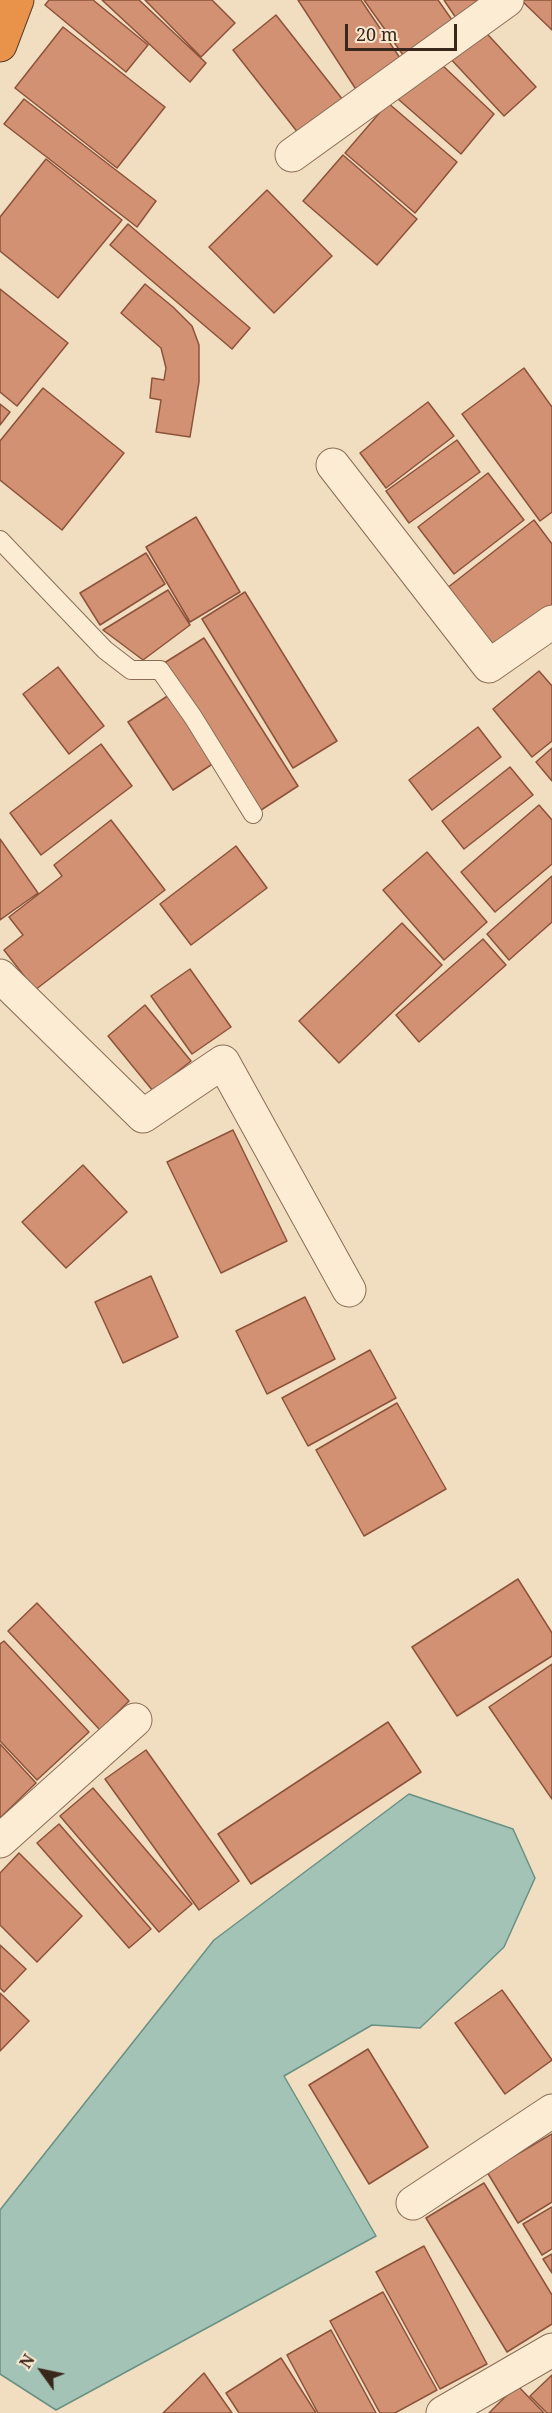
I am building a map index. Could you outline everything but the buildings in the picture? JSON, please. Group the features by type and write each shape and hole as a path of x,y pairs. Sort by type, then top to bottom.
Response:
{"highway":[{"path":"0,45 17,0"}],"street":[{"path":"292,155 507,0"},
{"path":"333,465 489,666 552,622"},
{"path":"0,976 143,1116 223,1062 350,1290"},
{"path":"0,1841 135,1720"},
{"path":"413,2203 552,2111"},
{"path":"443,2413 552,2350"}],"lane":[{"path":"0,540 105,650 131,670 160,670 193,717 253,814"}],"shaded area":[{"path":"409,1794 513,1829 535,1878 504,1947 420,2028 372,2025 284,2076 376,2236 56,2410 0,2374 0,2210 214,1940"}]}
